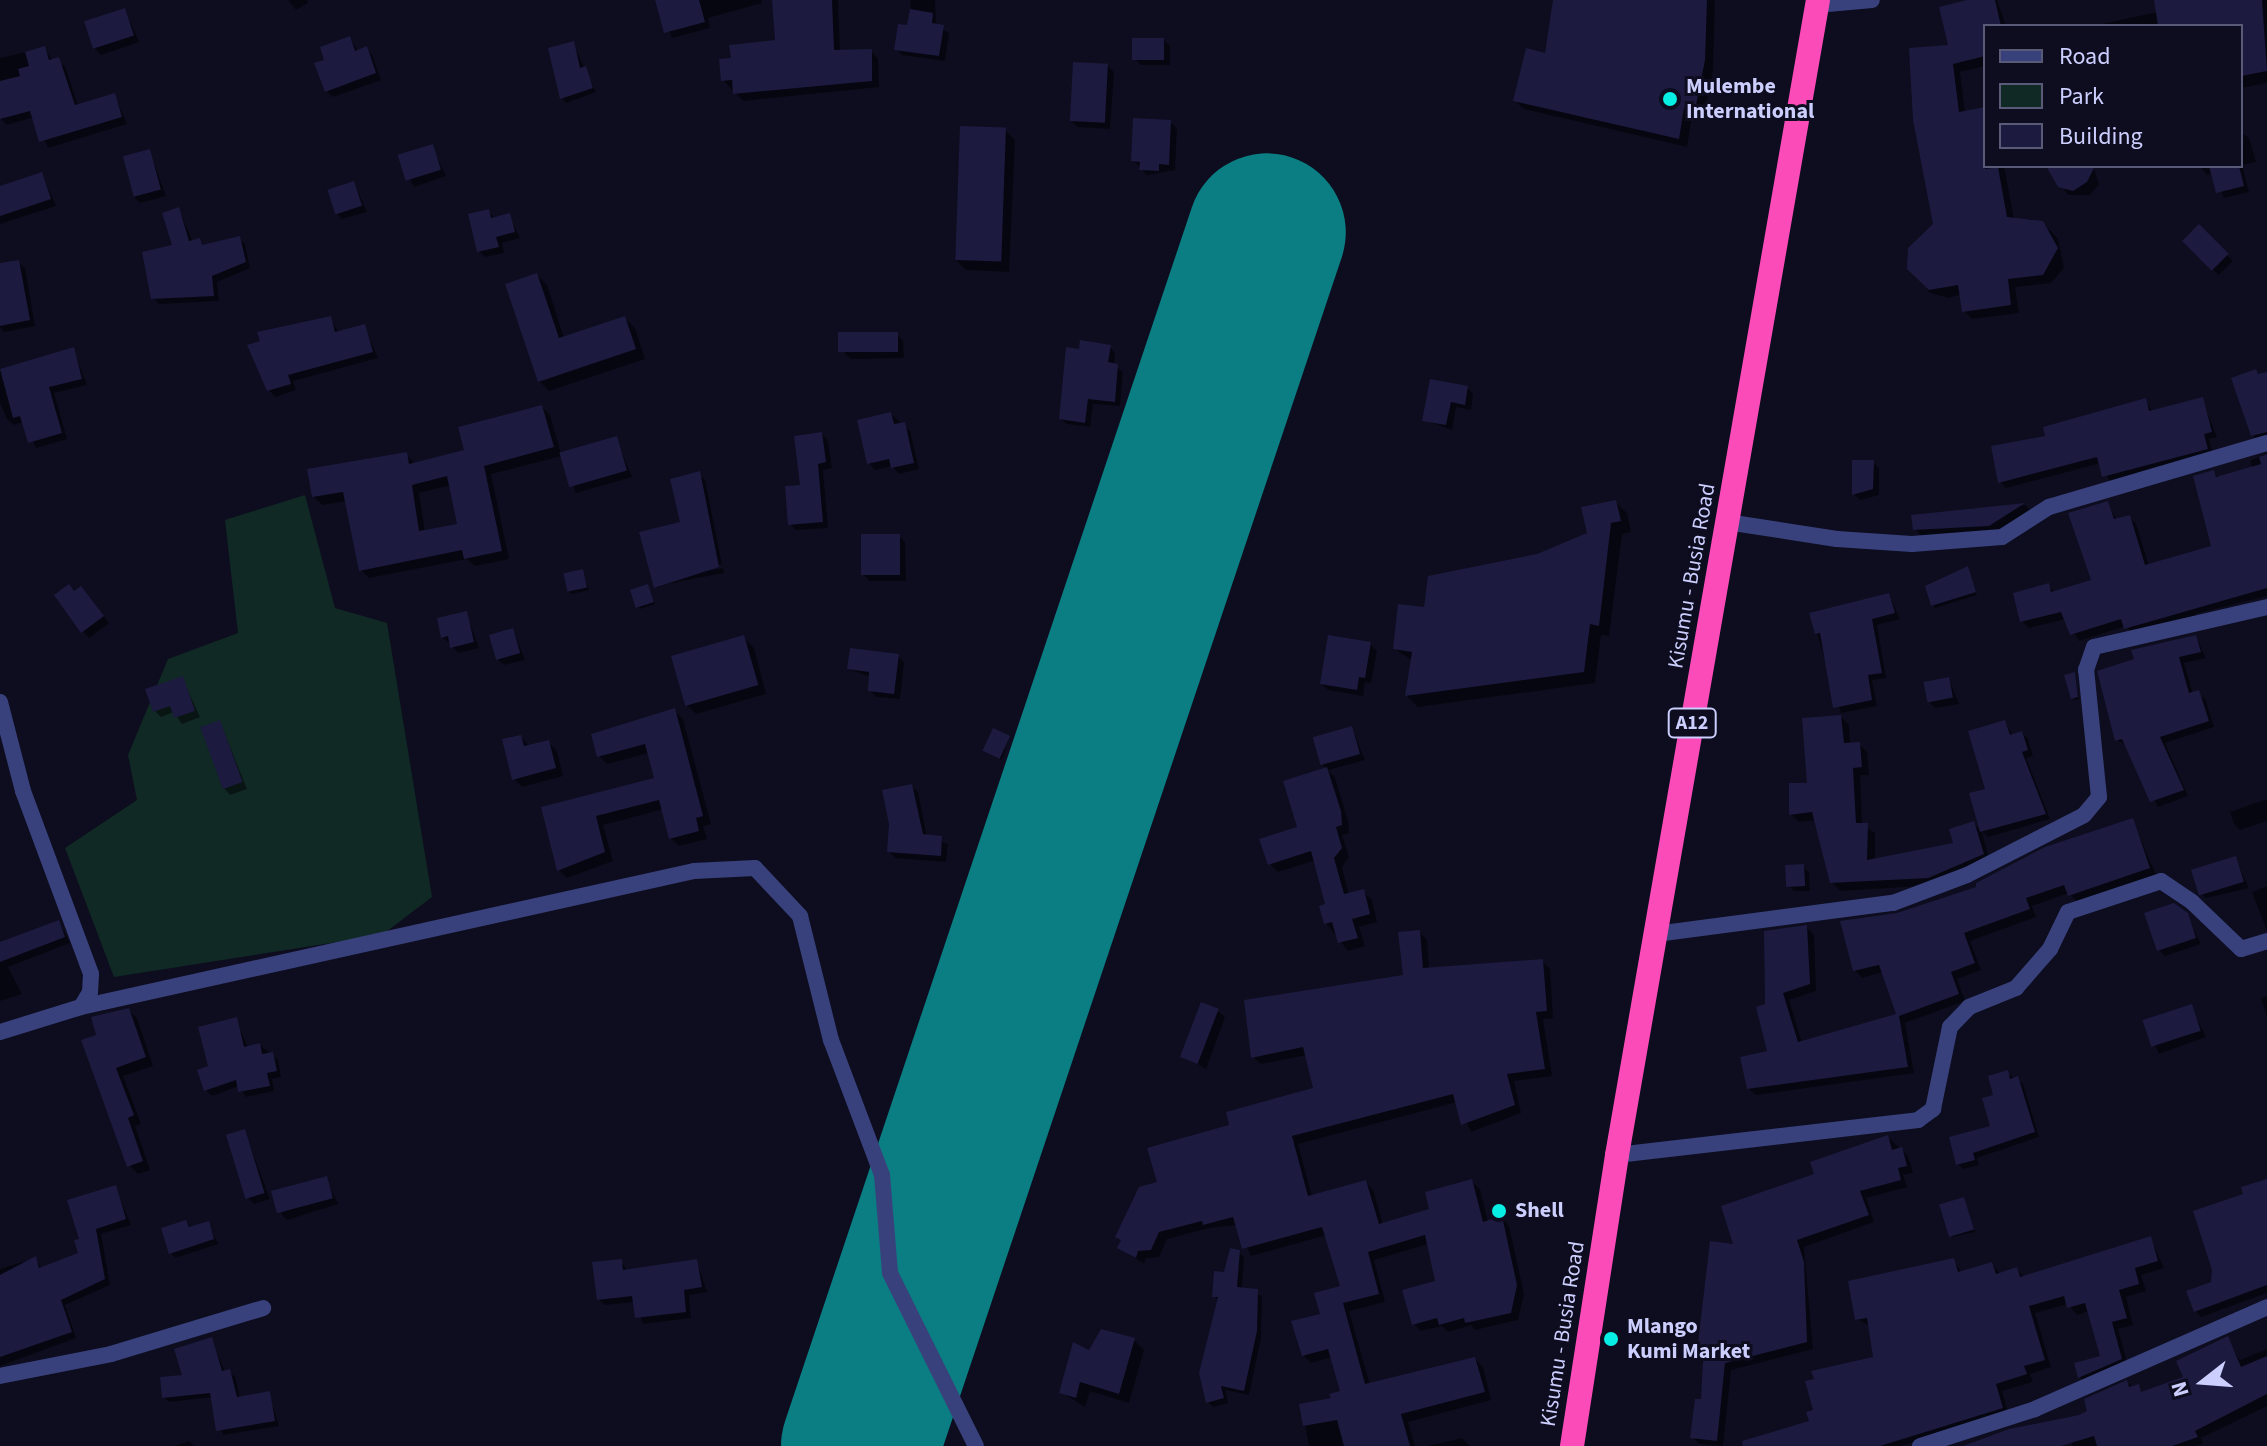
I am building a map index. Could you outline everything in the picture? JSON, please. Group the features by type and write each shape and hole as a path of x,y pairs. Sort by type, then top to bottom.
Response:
{"highway":[{"name":"Kisumu - Busia Road","path":"1572,1446 1617,1155 1818,3"}],"street":[{"path":"1818,3 1872,0"},
{"path":"1727,522 1882,542 2002,537 2049,507 2267,443"},
{"path":"1656,934 1893,903 1967,875 2084,815 2099,797 2086,670 2094,647 2267,607"},
{"path":"0,702 23,791 91,974 90,992 81,1007"},
{"path":"0,1032 81,1007 694,871 755,868 800,916 831,1040 882,1175 890,1273 976,1446"},
{"path":"1617,1155 1918,1120 1933,1109 1950,1027 1969,1007 2016,988 2050,949 2068,912 2161,881 2192,902 2241,949 2267,941"},
{"path":"1920,1446 2035,1409 2267,1307"},
{"path":"0,1376 111,1354 263,1308"}],"green space":[{"path":"305,495 335,608 387,623 432,897 382,935 114,977 65,848 137,800 128,755 168,659 238,633 225,520"}],"building":[{"path":"655,0 699,0 705,22 664,33"},
{"path":"772,0 832,0 834,50 872,49 872,81 733,94 732,80 721,81 719,59 731,58 729,45 775,40"},
{"path":"1553,0 1707,0 1705,60 1695,110 1684,108 1679,139 1513,101 1526,48 1545,53"},
{"path":"1967,0 1995,0 2001,24 1983,24 1983,56 1953,64 1959,112 1983,107 1983,168 1998,168 2007,217 2043,221 2058,248 2043,275 2008,279 2011,305 1962,312 1958,285 1929,290 1907,269 1908,248 1933,224 1913,120 1909,48 1948,45 1939,7"},
{"path":"2154,0 2262,0 2267,71 2243,76 2243,24 2158,24"},
{"path":"125,8 134,36 93,49 84,21"},
{"path":"910,9 933,13 932,23 944,25 939,56 894,50 898,24 907,25"},
{"path":"350,36 355,51 367,46 376,73 325,92 314,63 324,60 320,47"},
{"path":"1132,38 1164,38 1164,60 1132,60"},
{"path":"574,41 580,68 586,66 593,88 560,99 548,48"},
{"path":"45,46 49,60 59,57 75,105 115,93 122,117 39,142 30,111 0,119 0,81 20,76 18,69 29,66 25,52"},
{"path":"1073,62 1108,64 1105,123 1070,121"},
{"path":"1133,118 1171,120 1169,165 1159,164 1159,171 1139,170 1140,162 1131,161"},
{"path":"960,126 1006,128 1001,262 955,260"},
{"path":"433,144 441,170 406,181 398,155"},
{"path":"150,149 161,190 134,197 123,156"},
{"path":"2047,168 2094,168 2087,182 2073,191 2058,187"},
{"path":"2210,168 2240,168 2244,186 2216,193"},
{"path":"42,172 51,199 0,216 0,186"},
{"path":"354,181 362,206 335,214 327,190"},
{"path":"179,207 189,241 200,238 202,245 240,236 246,262 212,276 214,296 151,299 142,252 172,245 162,213"},
{"path":"489,209 491,218 510,213 515,232 496,237 499,247 477,252 468,214"},
{"path":"2199,224 2229,254 2212,271 2182,241"},
{"path":"19,260 30,320 0,326 0,263"},
{"path":"537,273 559,338 625,316 636,349 538,382 505,284"},
{"path":"331,316 335,332 365,324 373,352 288,375 291,384 267,391 247,345 260,341 257,332"},
{"path":"838,332 898,332 898,352 838,352"},
{"path":"1080,340 1111,345 1108,362 1118,364 1115,402 1088,399 1085,423 1059,419 1066,347 1079,349"},
{"path":"74,347 82,379 49,387 62,433 28,443 20,416 13,418 0,369"},
{"path":"2256,369 2258,374 2267,372 2267,432 2251,436 2231,378"},
{"path":"1430,379 1468,386 1465,405 1451,402 1446,425 1422,421"},
{"path":"2203,397 2212,432 2204,434 2208,449 2102,477 2097,457 1998,483 1991,446 2045,436 2043,427 2146,398 2149,411"},
{"path":"542,405 554,447 484,466 502,551 464,559 462,550 359,571 343,492 312,497 307,469 407,452 409,464 464,450 458,427","holes":["447,476 457,524 419,531 412,485"]},
{"path":"891,412 894,424 905,422 914,463 891,468 889,459 867,464 857,420"},
{"path":"822,432 826,462 818,464 823,522 788,525 785,486 800,485 794,436"},
{"path":"617,436 627,471 569,487 559,453"},
{"path":"2267,454 2267,588 2124,629 2121,619 2070,635 2061,612 2020,622 2013,593 2049,583 2051,592 2091,580 2068,513 2108,501 2114,519 2130,515 2145,565 2211,546 2193,476 2214,470 2216,477 2261,464 2259,457"},
{"path":"1852,460 1874,460 1873,489 1852,495"},
{"path":"700,471 719,567 654,588 639,532 680,522 670,479"},
{"path":"1616,500 1621,521 1611,523 1599,626 1590,624 1584,672 1405,696 1412,652 1393,649 1398,604 1424,607 1428,576 1537,554 1587,533 1581,507"},
{"path":"2025,503 1989,526 1913,530 1911,515"},
{"path":"861,534 900,534 900,575 861,575"},
{"path":"1968,566 1976,592 1931,606 1925,586"},
{"path":"583,569 587,588 567,592 563,573"},
{"path":"69,584 74,591 81,586 104,616 81,633 54,595"},
{"path":"648,584 654,602 636,608 630,590"},
{"path":"1889,593 1895,613 1872,619 1882,673 1868,675 1872,700 1833,708 1820,633 1815,634 1809,613"},
{"path":"467,611 474,642 450,648 448,636 441,638 437,618"},
{"path":"513,628 520,653 496,660 489,635"},
{"path":"744,635 758,685 685,706 671,656"},
{"path":"1328,635 1371,642 1365,678 1359,677 1357,690 1320,684"},
{"path":"2196,635 2201,652 2179,657 2189,693 2199,690 2209,721 2160,737 2184,790 2150,802 2122,739 2115,741 2097,671 2134,659 2131,650"},
{"path":"850,648 899,654 894,694 868,691 869,672 847,669"},
{"path":"2075,672 2078,697 2071,699 2064,675"},
{"path":"183,676 195,711 174,718 170,706 153,712 145,689"},
{"path":"1949,677 1953,698 1927,703 1923,682"},
{"path":"675,708 703,816 696,818 699,831 669,839 659,800 596,816 605,852 557,871 541,807 654,778 645,744 597,757 591,734"},
{"path":"1841,715 1844,743 1860,742 1862,767 1853,768 1856,823 1868,823 1867,860 1953,843 1949,829 1974,821 1984,854 1928,878 1830,883 1812,812 1789,815 1789,783 1807,783 1802,718"},
{"path":"220,720 243,782 223,789 200,727"},
{"path":"2005,720 2010,735 2022,731 2028,750 2022,752 2046,814 1980,832 1969,793 1985,789 1968,731"},
{"path":"1352,726 1360,754 1321,765 1313,737"},
{"path":"993,728 1010,736 1000,759 982,751"},
{"path":"521,735 524,746 549,740 556,768 512,780 502,739"},
{"path":"1327,767 1341,811 1342,825 1336,827 1342,848 1334,858 1344,894 1364,889 1370,914 1352,919 1358,938 1338,943 1332,922 1324,924 1319,906 1325,904 1311,851 1268,865 1259,839 1297,827 1283,781"},
{"path":"912,784 923,834 942,836 941,856 887,852 889,824 882,790"},
{"path":"2133,818 2150,868 2068,896 2064,885 2026,898 2030,909 1964,933 1975,963 1951,972 1959,994 1899,1016 1908,1067 1747,1089 1740,1057 1767,1051 1756,1007 1765,1004 1764,931 1807,925 1810,984 1783,993 1798,1042 1896,1014 1879,965 1853,971 1840,921 1897,913 1976,887 1976,883 2045,847"},
{"path":"2236,856 2244,882 2199,896 2191,870"},
{"path":"1804,864 1805,886 1786,887 1785,865"},
{"path":"2174,903 2188,913 2196,938 2157,951 2144,913"},
{"path":"59,920 65,937 0,962 0,942"},
{"path":"1420,930 1423,968 1543,959 1547,1011 1536,1012 1545,1069 1507,1074 1515,1105 1461,1125 1453,1094 1292,1136 1308,1196 1366,1180 1379,1224 1429,1209 1425,1192 1472,1179 1483,1222 1502,1216 1517,1285 1511,1313 1465,1323 1464,1318 1439,1325 1437,1318 1412,1325 1402,1290 1435,1281 1425,1235 1368,1252 1379,1294 1343,1303 1365,1384 1475,1357 1485,1392 1401,1414 1410,1446 1344,1446 1337,1420 1303,1426 1299,1404 1331,1398 1329,1394 1340,1391 1328,1349 1302,1356 1291,1321 1320,1314 1314,1293 1340,1286 1322,1227 1242,1249 1233,1217 1203,1225 1202,1221 1159,1232 1151,1250 1138,1251 1136,1258 1117,1248 1121,1240 1115,1237 1139,1187 1157,1182 1147,1148 1229,1125 1226,1112 1313,1088 1303,1047 1251,1058 1244,1000 1403,975 1398,932"},
{"path":"1201,1002 1219,1009 1198,1064 1180,1057"},
{"path":"2192,1004 2201,1031 2151,1047 2143,1020"},
{"path":"129,1008 146,1057 116,1068 134,1115 128,1118 143,1161 127,1167 81,1040 96,1035 91,1017"},
{"path":"237,1017 244,1047 260,1043 262,1054 273,1052 277,1071 267,1073 270,1086 238,1092 236,1080 204,1091 197,1070 208,1066 198,1027"},
{"path":"2008,1070 2010,1079 2018,1076 2035,1132 1973,1153 1975,1160 1956,1165 1949,1137 1990,1126 1982,1098 1993,1095 1988,1076"},
{"path":"245,1129 265,1193 245,1199 226,1135"},
{"path":"1888,1135 1892,1150 1902,1147 1907,1166 1898,1168 1901,1180 1860,1191 1869,1215 1797,1240 1804,1262 1807,1342 1725,1363 1717,1441 1690,1438 1695,1399 1701,1399 1703,1361 1696,1360 1710,1241 1733,1244 1721,1206 1814,1174 1810,1162"},
{"path":"327,1176 333,1198 277,1213 271,1191"},
{"path":"2267,1179 2267,1285 2194,1312 2186,1291 2211,1282 2212,1270 2193,1211 2243,1194 2241,1187"},
{"path":"116,1185 126,1219 96,1229 105,1279 61,1300 72,1332 0,1357 0,1275 36,1256 39,1268 78,1253 74,1240 79,1239 67,1200"},
{"path":"1964,1197 1974,1230 1949,1237 1939,1205"},
{"path":"186,1220 189,1227 209,1221 214,1239 169,1254 161,1228"},
{"path":"2151,1236 2158,1261 2135,1268 2139,1284 2119,1290 2127,1318 2112,1322 2122,1359 2078,1378 2074,1363 2100,1356 2085,1303 2067,1308 2064,1296 2029,1306 2045,1360 2024,1366 2027,1374 1996,1384 2003,1408 1880,1446 1743,1446 1742,1441 1809,1421 1806,1412 1813,1410 1805,1381 1814,1379 1811,1371 1873,1357 1867,1318 1855,1320 1848,1281 1954,1258 1958,1272 1992,1262 1996,1274 2017,1267 2020,1277"},
{"path":"1230,1248 1240,1250 1237,1287 1258,1289 1257,1331 1244,1391 1221,1386 1224,1398 1206,1403 1199,1373 1218,1297 1212,1297 1214,1271 1224,1272"},
{"path":"622,1259 623,1270 697,1259 702,1287 684,1290 686,1312 635,1318 632,1296 597,1300 592,1262"},
{"path":"1101,1329 1135,1338 1119,1394 1080,1382 1076,1398 1059,1393 1073,1342 1089,1350"},
{"path":"2228,1336 2241,1367 2267,1356 2267,1394 2195,1431 2198,1437 2172,1446 2097,1446 2094,1436 2061,1446 1963,1446 2009,1429 2079,1415 2087,1411 2084,1399 2127,1380 2129,1387 2139,1384 2141,1392 2183,1377 2176,1361"},
{"path":"212,1337 222,1371 230,1369 237,1397 270,1391 275,1421 216,1431 210,1393 162,1398 160,1377 182,1375 174,1349"}],"runway":[{"path":"860,1446 1267,232"}],"place":[{"name":"Mulembe International","path":"1670,99"},
{"name":"Shell","path":"1499,1211"},
{"name":"Mlango Kumi Market","path":"1611,1339"}]}
